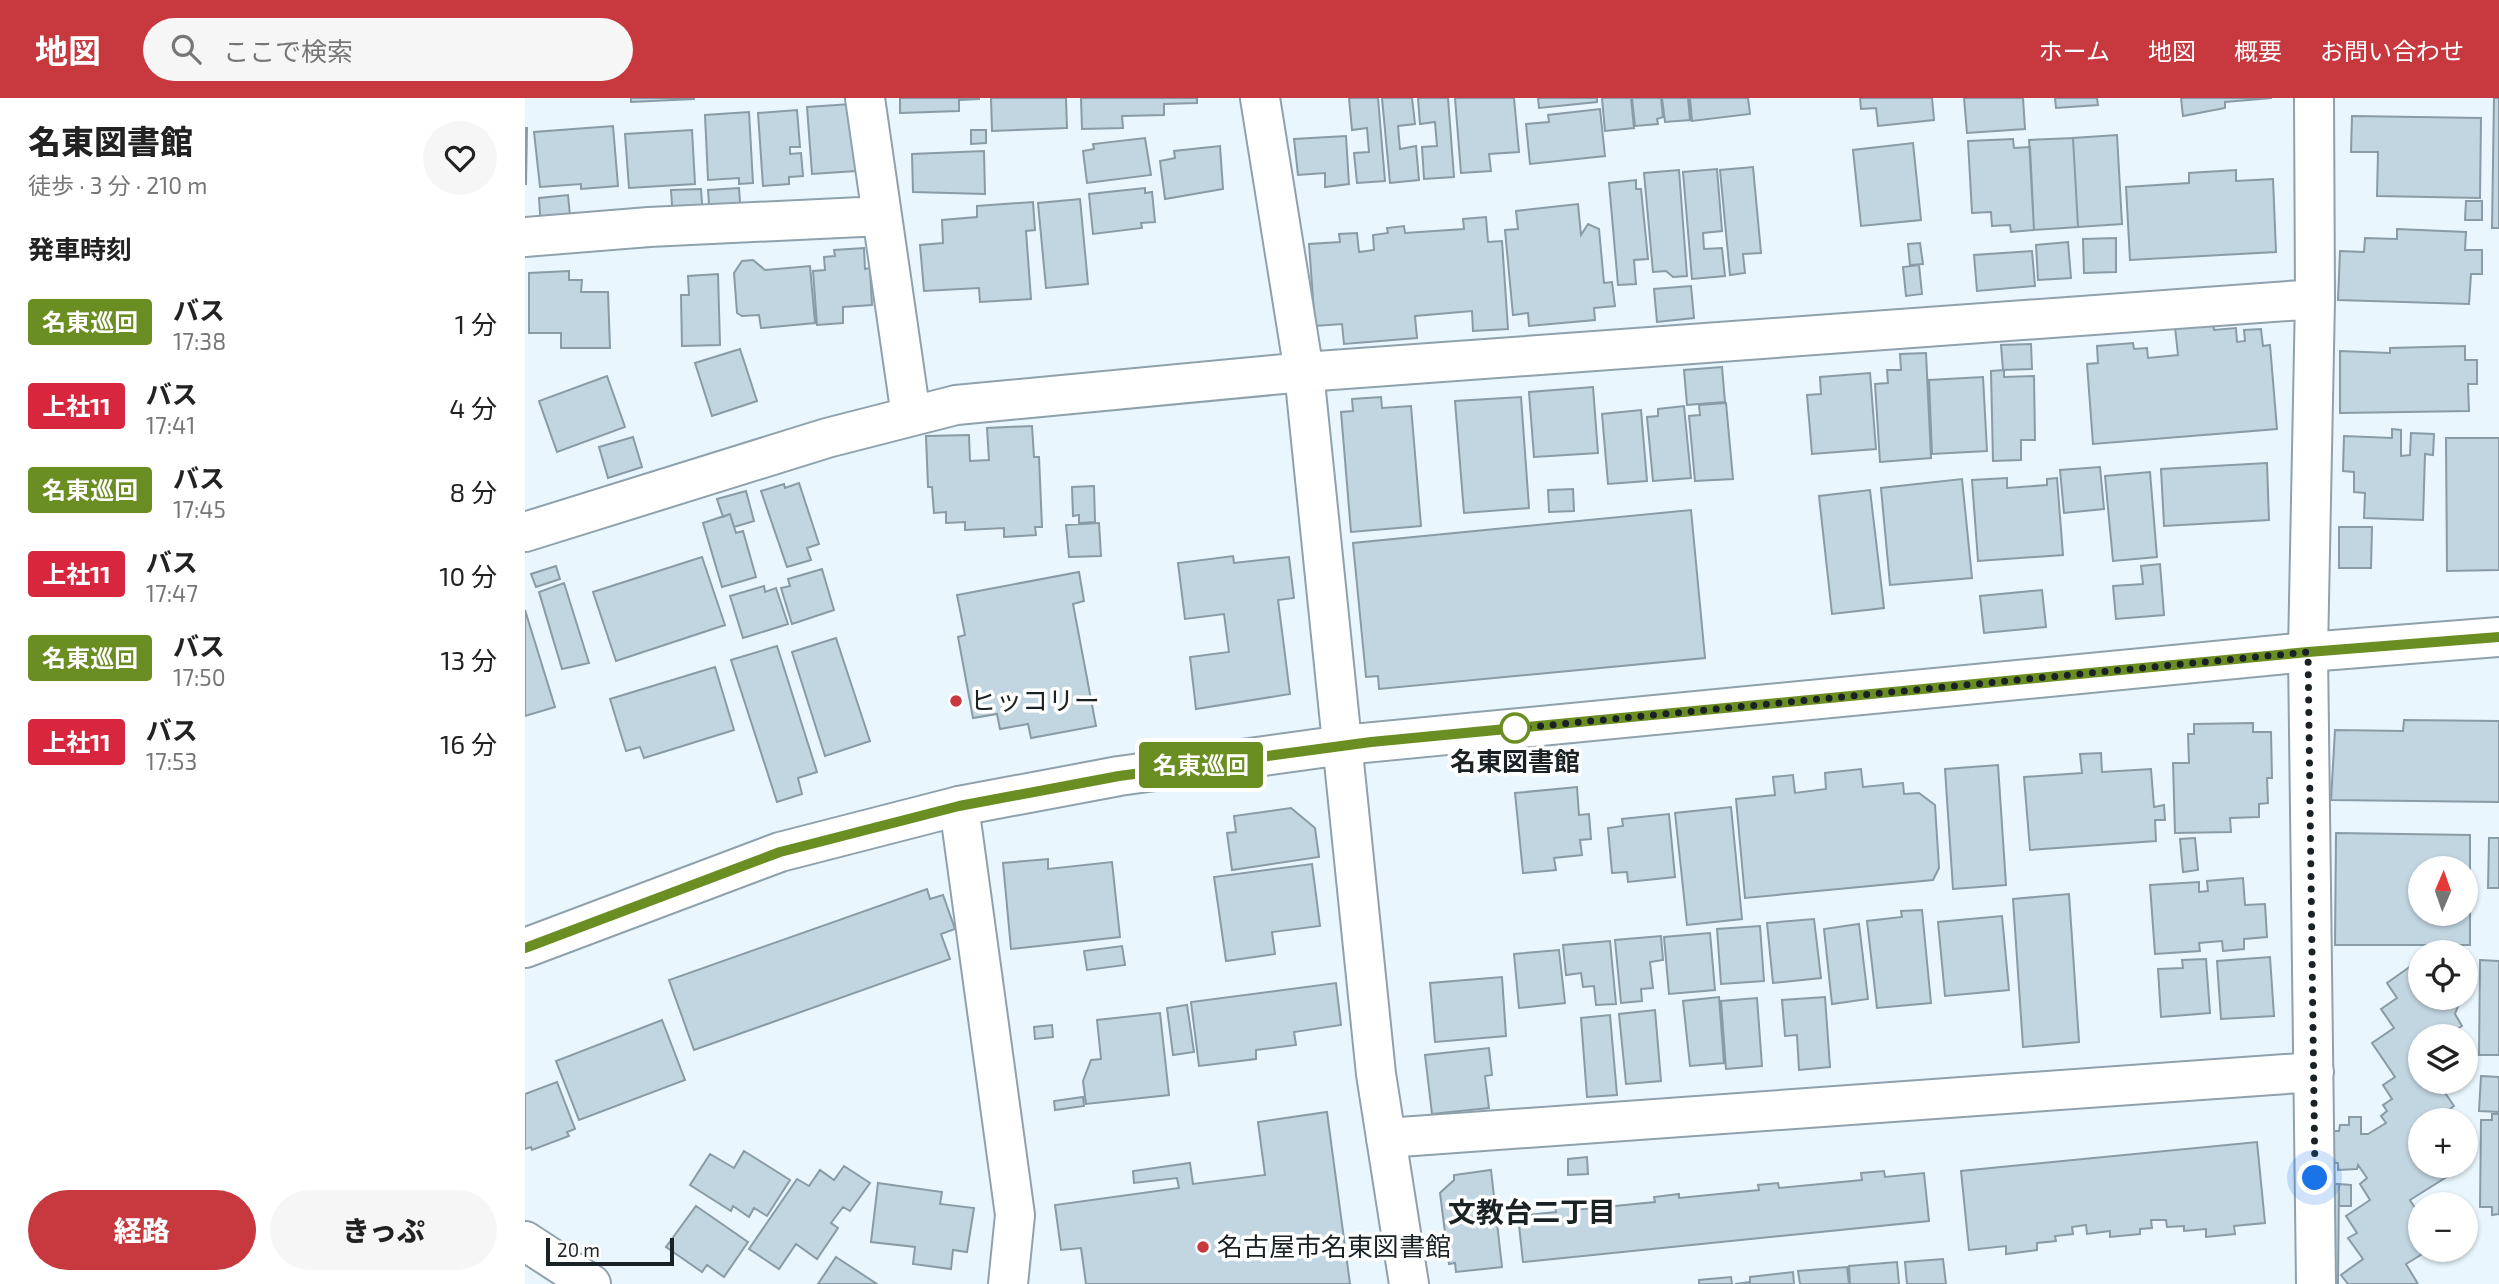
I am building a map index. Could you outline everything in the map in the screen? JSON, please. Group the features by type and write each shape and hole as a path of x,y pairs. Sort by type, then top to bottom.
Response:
{"street":[{"path":"865,98 911,416"},
{"path":"1260,98 1304,372 1376,1074 1409,1284"},
{"path":"2314,98 2315,299 2308,652 2316,1284"},
{"path":"525,237 649,227 882,216"},
{"path":"525,532 827,438 956,405 1304,372 2315,299"},
{"path":"525,948 780,852 959,806 1119,776 1343,745 2308,652 2499,638"},
{"path":"959,806 1015,1215 1008,1284"},
{"path":"1386,1138 2314,1072"},
{"path":"525,1241 591,1284"}],"building":[{"path":"631,98 694,98 694,99 631,102"},
{"path":"900,98 979,99 959,100 959,111 900,113"},
{"path":"991,98 1066,98 1067,128 992,131"},
{"path":"1081,98 1197,98 1197,103 1164,104 1164,115 1122,116 1123,128 1082,129"},
{"path":"1349,98 1378,98 1385,181 1357,183 1354,153 1369,152 1367,128 1352,130"},
{"path":"1382,98 1412,98 1415,124 1398,126 1400,149 1416,146 1419,180 1390,183"},
{"path":"1418,98 1448,98 1454,177 1424,179 1422,147 1437,146 1435,122 1420,124"},
{"path":"1455,98 1514,98 1519,152 1489,154 1491,171 1461,173"},
{"path":"1538,98 1597,98 1597,102 1539,108"},
{"path":"1602,98 1631,98 1634,128 1605,131"},
{"path":"1632,98 1661,98 1663,117 1657,119 1658,124 1635,126"},
{"path":"1662,98 1688,98 1690,120 1665,122"},
{"path":"1690,98 1748,98 1750,114 1692,121"},
{"path":"1860,98 1932,98 1934,120 1878,126 1876,108 1861,109"},
{"path":"1964,98 2023,98 2025,129 1967,133"},
{"path":"2055,98 2097,98 2098,105 2056,108"},
{"path":"2181,98 2272,98 2225,102 2225,108 2183,116"},
{"path":"2494,98 2499,98 2499,228 2492,228"},
{"path":"851,104 856,171 812,174 807,107"},
{"path":"1600,109 1605,156 1530,164 1526,124 1549,122 1548,115"},
{"path":"797,110 800,147 790,147 790,154 801,153 803,176 789,177 789,184 763,186 758,113"},
{"path":"749,112 753,183 739,184 739,178 708,180 705,115"},
{"path":"2352,116 2481,118 2480,198 2377,196 2378,152 2351,152"},
{"path":"613,126 618,186 581,189 581,184 540,187 534,132"},
{"path":"527,128 526,184 525,184"},
{"path":"692,130 695,184 629,188 625,134"},
{"path":"971,130 986,130 986,143 971,144"},
{"path":"2117,135 2122,224 2078,227 2073,138"},
{"path":"1346,136 1349,184 1325,187 1325,173 1298,175 1294,139"},
{"path":"1145,138 1151,175 1087,183 1083,151 1094,149 1093,144"},
{"path":"2073,138 2078,227 2034,230 2029,140"},
{"path":"2013,139 2014,148 2030,147 2034,230 2011,232 2010,225 1992,226 1991,212 1972,213 1968,141"},
{"path":"1913,143 1921,220 1861,226 1853,150"},
{"path":"1220,146 1223,189 1165,199 1160,161 1175,158 1174,151"},
{"path":"984,151 985,194 913,192 912,154"},
{"path":"1753,167 1761,253 1743,254 1745,273 1730,275 1720,170"},
{"path":"1717,169 1722,231 1703,233 1704,249 1722,248 1725,276 1692,279 1683,172"},
{"path":"1679,170 1687,276 1673,277 1666,271 1653,272 1644,173"},
{"path":"2236,170 2236,181 2273,179 2276,252 2130,260 2126,187 2189,183 2189,173"},
{"path":"1636,180 1636,189 1641,189 1648,259 1634,260 1636,284 1618,285 1609,183"},
{"path":"739,188 741,215 710,217 708,190"},
{"path":"1145,188 1145,193 1152,192 1155,222 1141,223 1142,228 1093,234 1089,194"},
{"path":"701,189 703,218 673,220 671,190"},
{"path":"568,195 571,226 541,228 539,198"},
{"path":"1080,199 1088,284 1046,288 1038,203"},
{"path":"2466,201 2482,201 2482,220 2465,220"},
{"path":"1033,202 1035,230 1026,231 1031,299 980,302 979,288 924,291 920,245 943,243 942,220 977,217 977,206"},
{"path":"1578,204 1581,235 1588,224 1599,229 1604,283 1612,282 1615,306 1594,308 1595,320 1529,326 1528,313 1513,315 1505,230 1518,229 1516,211"},
{"path":"1486,217 1488,242 1502,241 1508,329 1473,331 1472,311 1415,316 1417,338 1344,344 1342,324 1315,326 1309,244 1340,242 1339,234 1357,233 1359,252 1374,250 1373,235 1388,233 1387,228 1404,226 1405,233 1464,229 1463,219"},
{"path":"2397,229 2466,232 2465,250 2482,250 2482,274 2471,274 2469,304 2338,300 2340,251 2364,252 2365,238 2397,239"},
{"path":"2116,238 2116,272 2084,273 2083,239"},
{"path":"2068,242 2071,278 2038,280 2036,245"},
{"path":"1920,243 1923,264 1910,265 1908,244"},
{"path":"864,248 865,269 870,268 872,305 843,307 843,323 817,325 813,271 825,270 824,257 835,256 834,250"},
{"path":"2032,251 2035,286 1977,291 1974,255"},
{"path":"753,260 765,270 810,266 815,323 761,328 759,315 742,316 737,313 734,273 742,261"},
{"path":"1919,265 1922,294 1906,296 1903,267"},
{"path":"569,271 569,280 582,280 581,292 608,292 610,348 561,348 561,333 529,333 529,273"},
{"path":"718,274 720,345 682,346 681,295 689,295 688,276"},
{"path":"1691,286 1694,318 1657,322 1654,289"},
{"path":"2213,324 2214,330 2236,328 2237,342 2245,341 2244,330 2261,329 2263,346 2270,345 2277,429 2093,444 2087,364 2098,363 2097,346 2133,343 2134,349 2147,348 2148,358 2178,355 2175,327"},
{"path":"2031,344 2032,369 2003,370 2001,345"},
{"path":"2465,346 2465,360 2477,360 2477,384 2468,384 2469,411 2340,413 2340,351 2390,353 2390,348"},
{"path":"740,349 757,401 712,416 695,363"},
{"path":"1926,353 1931,458 1880,462 1875,384 1888,383 1887,370 1901,370 1900,354"},
{"path":"1722,367 1725,402 1687,405 1684,370"},
{"path":"2004,370 2004,377 2034,376 2035,440 2021,440 2021,460 1993,461 1991,371"},
{"path":"1870,373 1876,449 1812,454 1807,395 1821,394 1820,377"},
{"path":"607,376 625,427 557,452 539,401"},
{"path":"1983,377 1987,451 1932,454 1929,380"},
{"path":"1593,387 1598,453 1534,457 1529,392"},
{"path":"1381,397 1382,408 1411,406 1421,526 1351,532 1341,412 1353,411 1352,399"},
{"path":"1521,397 1529,508 1464,513 1455,401"},
{"path":"1726,403 1733,479 1695,481 1689,416 1700,415 1699,405"},
{"path":"1684,406 1691,478 1653,481 1647,417 1658,416 1658,409"},
{"path":"1641,410 1647,481 1608,484 1602,414"},
{"path":"1032,426 1034,457 1039,457 1042,527 1035,527 1036,535 1004,537 1004,528 965,530 965,522 946,523 946,512 934,513 932,487 928,487 926,436 969,435 970,461 989,460 987,428"},
{"path":"2392,429 2401,430 2401,456 2410,455 2411,433 2434,434 2433,455 2425,454 2423,520 2364,518 2365,493 2354,492 2354,472 2343,471 2344,436 2392,438"},
{"path":"633,437 642,467 608,478 599,447"},
{"path":"2446,438 2499,438 2499,570 2447,571"},
{"path":"2267,463 2269,520 2164,526 2161,469"},
{"path":"2100,467 2104,509 2064,513 2060,470"},
{"path":"2150,472 2157,557 2113,561 2105,476"},
{"path":"2007,478 2007,488 2047,485 2047,479 2057,478 2063,555 1978,561 1972,480"},
{"path":"1962,479 1972,578 1890,585 1881,488"},
{"path":"799,483 819,544 807,548 811,560 787,567 761,491 784,484 785,488"},
{"path":"1094,486 1095,522 1079,523 1079,515 1073,516 1072,487"},
{"path":"1573,489 1574,511 1549,512 1548,490"},
{"path":"1870,490 1884,608 1832,614 1819,496"},
{"path":"746,491 754,521 734,527 730,514 723,517 717,499"},
{"path":"1691,510 1705,658 1379,689 1378,676 1366,677 1353,543"},
{"path":"730,514 736,533 743,531 756,577 722,587 703,523"},
{"path":"1099,523 1101,556 1069,557 1066,525"},
{"path":"2339,527 2372,527 2371,568 2339,568"},
{"path":"1233,556 1234,563 1289,557 1294,598 1278,600 1290,694 1196,709 1190,657 1229,652 1224,614 1185,619 1178,563"},
{"path":"702,557 725,625 616,661 593,592"},
{"path":"2160,564 2164,615 2116,619 2113,586 2143,584 2141,566"},
{"path":"556,566 560,579 536,587 531,574"},
{"path":"822,569 834,610 792,624 781,588 790,586 788,579"},
{"path":"1079,572 1084,601 1073,604 1096,726 1031,738 1028,724 1000,729 997,714 973,718 958,637 965,635 957,595"},
{"path":"564,583 589,663 562,669 539,592"},
{"path":"764,586 765,592 776,588 788,624 743,638 730,596"},
{"path":"2042,590 2046,627 1984,633 1980,596"},
{"path":"525,610 555,707 525,716"},
{"path":"836,638 870,741 825,756 792,652"},
{"path":"777,646 817,772 798,778 802,794 777,802 731,660"},
{"path":"715,667 734,730 644,758 640,747 626,751 610,699"},
{"path":"2404,720 2499,721 2499,802 2331,800 2335,730 2403,731"},
{"path":"2253,723 2253,732 2271,732 2272,778 2267,778 2268,803 2259,804 2259,817 2230,818 2231,832 2175,833 2173,763 2189,763 2188,734 2194,734 2194,724"},
{"path":"2101,753 2102,772 2151,769 2154,807 2164,805 2165,820 2155,820 2156,841 2030,850 2024,777 2082,773 2080,754"},
{"path":"1998,765 2006,885 1953,889 1945,769"},
{"path":"1861,769 1863,787 1903,783 1904,794 1919,793 1935,805 1939,868 1933,880 1745,898 1736,799 1775,795 1773,777 1793,775 1795,793 1826,789 1825,773"},
{"path":"1577,787 1579,815 1589,814 1591,839 1580,840 1582,855 1554,858 1556,870 1523,873 1515,793"},
{"path":"1731,807 1742,919 1687,925 1675,813"},
{"path":"1291,808 1315,828 1319,857 1232,870 1227,833 1236,832 1234,816"},
{"path":"1669,814 1675,877 1628,882 1627,872 1612,873 1608,828 1623,826 1622,819"},
{"path":"2336,833 2470,835 2470,856 2408,856 2408,926 2470,926 2470,940 2408,940 2408,945 2335,945"},
{"path":"2195,838 2198,870 2183,872 2180,839"},
{"path":"2489,838 2499,838 2499,888 2488,888"},
{"path":"1048,859 1048,869 1112,862 1120,937 1011,949 1003,863"},
{"path":"1312,864 1320,926 1272,932 1275,954 1226,961 1214,877"},
{"path":"2243,878 2245,905 2265,904 2267,937 2244,939 2244,949 2223,951 2222,941 2199,943 2200,951 2155,954 2150,885 2199,882 2199,892 2208,891 2207,881"},
{"path":"927,889 930,899 943,895 955,929 941,934 950,959 694,1050 669,980"},
{"path":"2069,894 2079,1042 2023,1047 2013,899"},
{"path":"1922,910 1931,1003 1877,1008 1867,921 1902,917 1901,911"},
{"path":"2002,916 2009,990 1945,996 1938,922"},
{"path":"1814,919 1821,978 1773,983 1767,923"},
{"path":"1859,924 1868,999 1832,1004 1824,929"},
{"path":"1760,926 1764,981 1721,984 1717,929"},
{"path":"1710,933 1715,990 1669,994 1664,937"},
{"path":"1661,936 1663,960 1650,962 1653,988 1641,989 1642,1001 1621,1003 1615,940"},
{"path":"1610,941 1616,1004 1596,1005 1594,986 1583,987 1581,973 1566,975 1563,945"},
{"path":"1122,946 1125,965 1087,970 1084,951"},
{"path":"1559,950 1565,1003 1519,1008 1514,954"},
{"path":"2270,957 2274,1016 2221,1019 2217,961"},
{"path":"2206,959 2210,1013 2161,1017 2158,969 2183,968 2182,960"},
{"path":"2480,960 2499,961 2499,1055 2479,1055"},
{"path":"2408,968 2408,1010 2456,1010 2455,1014 2461,1024 2408,1024 2408,1094 2446,1094 2454,1106 2408,1108 2408,1178 2445,1178 2423,1192 2408,1192 2409,1262 2406,1264 2418,1284 2348,1284 2341,1275 2363,1259 2348,1238 2357,1233 2346,1216 2370,1200 2360,1184 2367,1178 2358,1165 2357,1169 2338,1170 2338,1163 2330,1163 2331,1131 2339,1131 2340,1125 2349,1125 2349,1117 2361,1117 2361,1134 2368,1134 2386,1123 2381,1116 2387,1111 2383,1105 2392,1099 2383,1085 2395,1077 2372,1043 2394,1028 2381,1009 2397,998 2387,983"},
{"path":"1502,977 1506,1036 1435,1042 1430,983"},
{"path":"1336,983 1341,1025 1294,1032 1296,1045 1256,1050 1256,1059 1199,1066 1191,1002"},
{"path":"1719,997 1724,1063 1690,1066 1683,1001"},
{"path":"1825,997 1830,1067 1799,1070 1797,1035 1785,1036 1782,1000"},
{"path":"1757,998 1762,1066 1726,1069 1721,1001"},
{"path":"1187,1005 1194,1052 1173,1055 1167,1008"},
{"path":"1655,1010 1661,1081 1626,1084 1619,1014"},
{"path":"1160,1013 1169,1095 1086,1104 1083,1081 1091,1060 1101,1059 1097,1020"},
{"path":"1610,1015 1617,1095 1587,1097 1581,1018"},
{"path":"662,1020 685,1080 579,1120 556,1061"},
{"path":"1052,1025 1053,1037 1035,1039 1034,1027"},
{"path":"1489,1048 1492,1075 1485,1076 1489,1108 1432,1114 1425,1055"},
{"path":"2481,1076 2499,1077 2499,1112 2479,1111"},
{"path":"557,1082 575,1129 567,1132 569,1136 532,1150 531,1147 525,1149 525,1094"},
{"path":"1083,1097 1084,1106 1055,1110 1054,1101"},
{"path":"1327,1112 1350,1284 1086,1284 1081,1248 1061,1250 1055,1205 1179,1188 1177,1178 1134,1183 1133,1171 1190,1163 1193,1184 1265,1175 1258,1122"},
{"path":"2492,1114 2499,1114 2499,1214 2492,1215 2492,1207 2480,1207 2481,1120 2492,1120"},
{"path":"2257,1142 2265,1223 2234,1226 2235,1234 2206,1237 2206,1229 2184,1231 2184,1226 2167,1227 2166,1220 2151,1220 2152,1228 2140,1229 2140,1234 2110,1237 2110,1231 2087,1234 2086,1225 2072,1227 2073,1234 2055,1236 2056,1241 2037,1243 2037,1250 2006,1254 2006,1246 1969,1250 1961,1171"},
{"path":"744,1151 790,1180 767,1216 754,1208 749,1217 733,1206 731,1211 690,1185 710,1154 734,1168"},
{"path":"1587,1157 1588,1174 1568,1175 1568,1159"},
{"path":"844,1166 870,1183 850,1211 843,1207 831,1223 838,1228 817,1259 796,1244 779,1269 749,1249 797,1179 809,1186 820,1170 834,1180"},
{"path":"1491,1170 1502,1267 1456,1272 1455,1263 1449,1264 1440,1193 1454,1180 1454,1175"},
{"path":"1884,1171 1885,1177 1924,1173 1929,1221 1523,1262 1518,1216 1556,1212 1555,1203 1573,1202 1574,1210 1655,1202 1654,1197 1679,1194 1679,1198 1759,1190 1758,1185 1778,1183 1779,1188 1862,1180 1861,1173"},
{"path":"878,1183 942,1192 940,1204 974,1208 967,1252 953,1250 951,1269 913,1264 915,1247 871,1242"},
{"path":"2327,1184 2339,1184 2338,1284 2326,1284"},
{"path":"2339,1184 2351,1185 2351,1206 2339,1206"},
{"path":"696,1206 748,1242 724,1277 707,1265 702,1272 666,1247"},
{"path":"836,1257 877,1284 818,1284"},
{"path":"1943,1259 1946,1284 1907,1284 1905,1262"},
{"path":"1897,1262 1899,1284 1850,1284 1849,1266"},
{"path":"1847,1267 1849,1284 1800,1284 1798,1271"},
{"path":"1793,1272 1794,1284 1735,1284 1750,1282 1750,1277"},
{"path":"1731,1277 1732,1284 1699,1284 1699,1280"}],"bus line":[{"name":"名東巡回","path":"525,948 780,852 959,806 1119,776 1371,742 2308,652 2499,637"}],"place":[{"name":"ヒッコリー","path":"956,701"},
{"name":"名東図書館","path":"1515,728"},
{"name":"名古屋市名東図書館","path":"1203,1247"}],"district":[{"name":"文教台二丁目","path":"1532,1212"}],"route":[{"path":"1515,728 1509,729 2308,652 2315,1178"}]}
